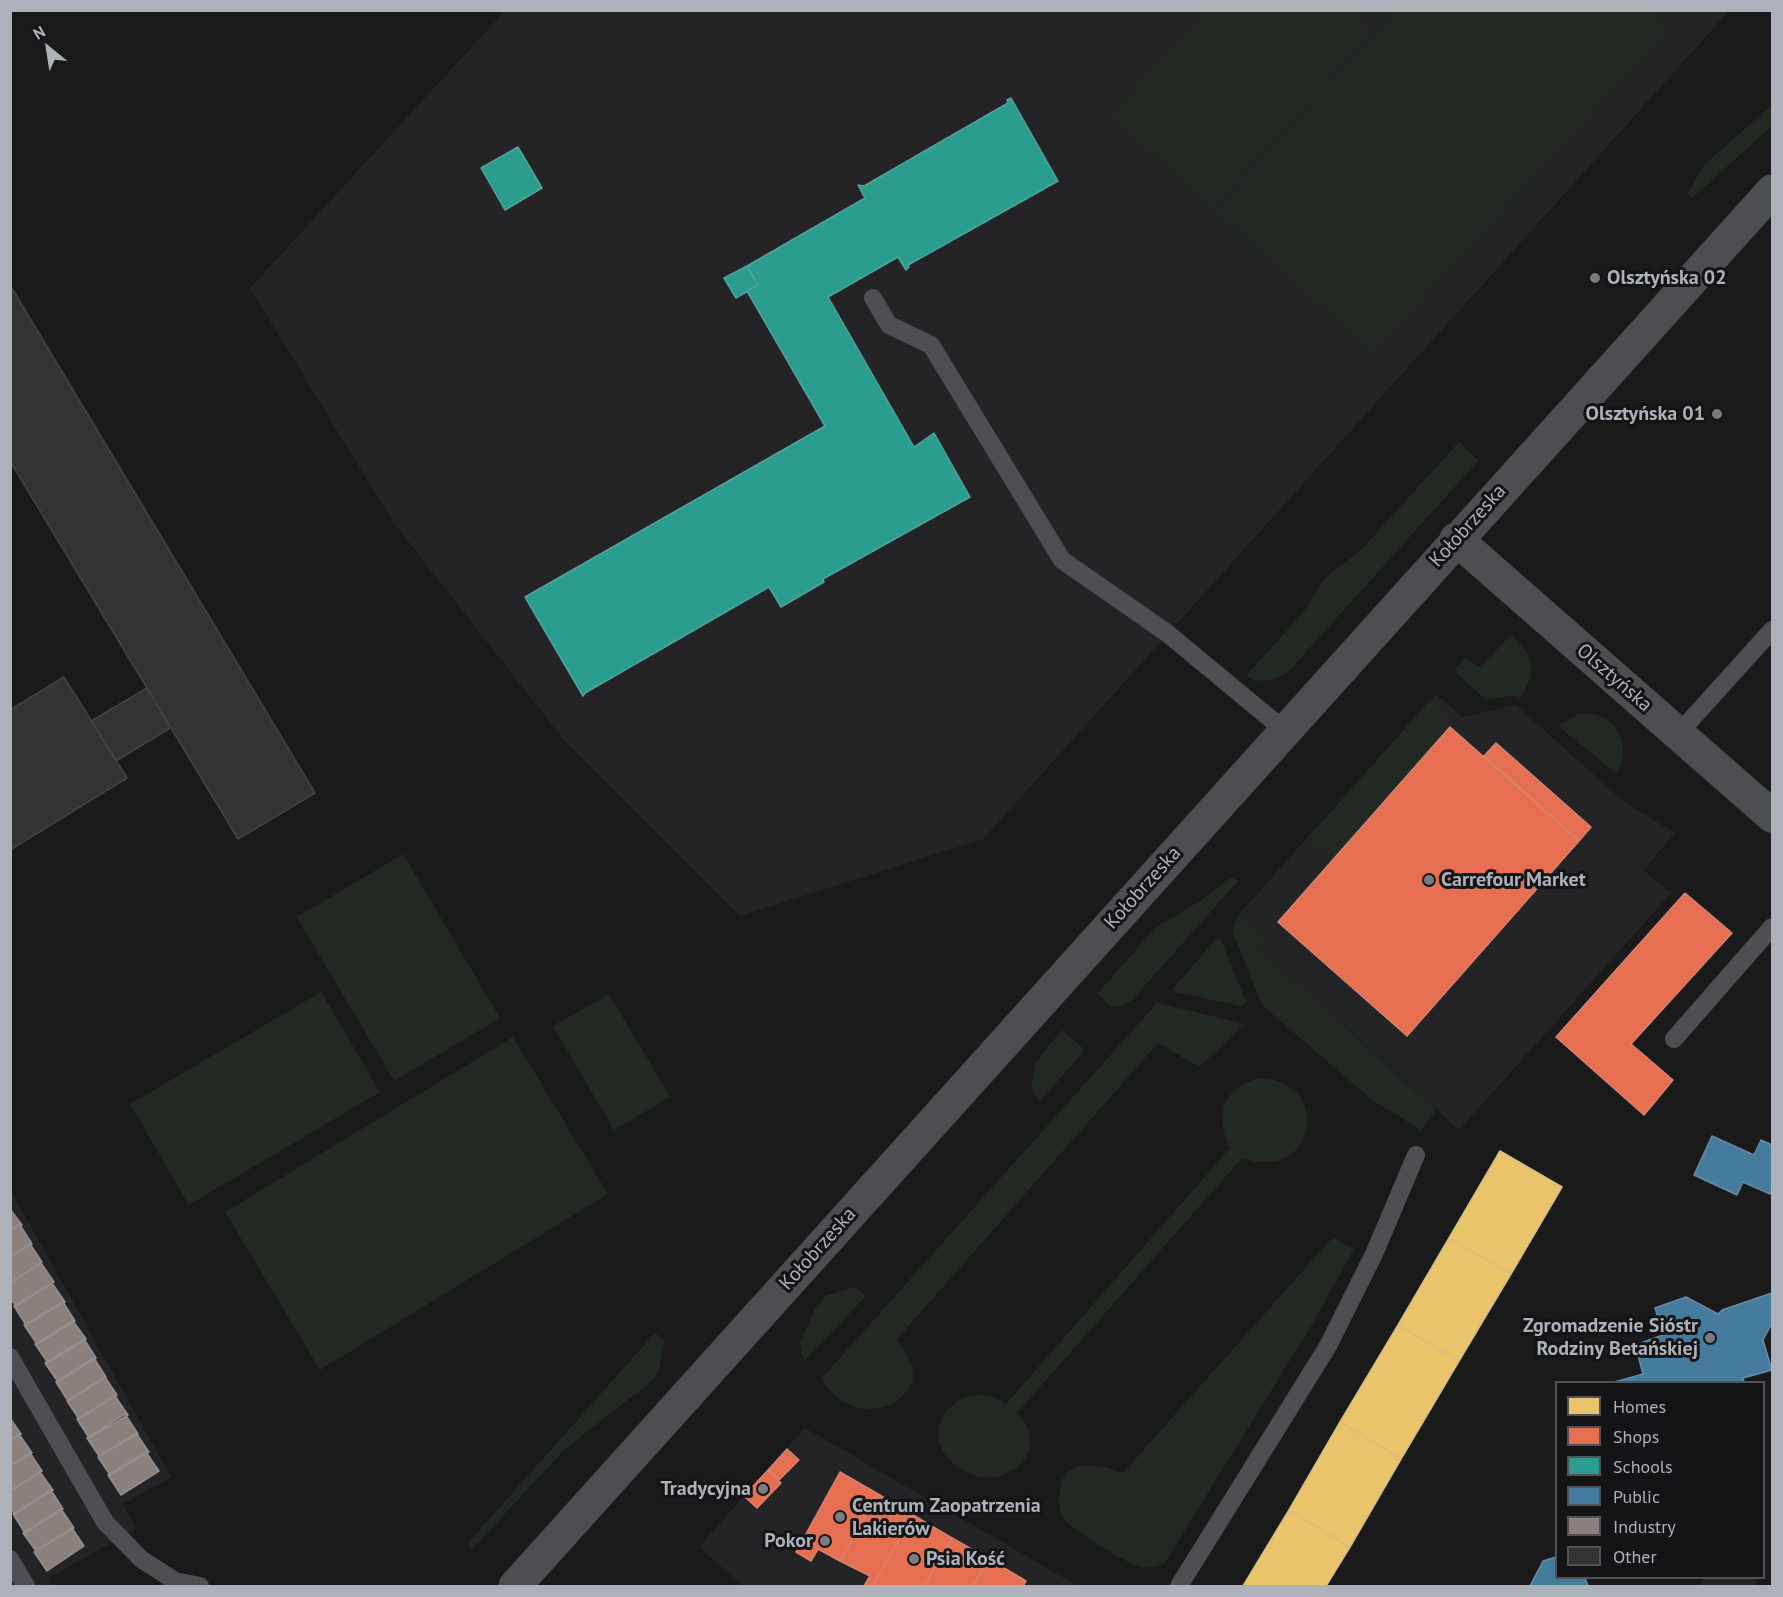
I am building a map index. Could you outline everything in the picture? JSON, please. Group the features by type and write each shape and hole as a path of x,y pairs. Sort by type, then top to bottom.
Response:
{"street":[{"name":"Kołobrzeska","path":"515,1587 1456,539 1773,191"},
{"name":"Olsztyńska","path":"1456,539 1773,816"}],"lane":[{"path":"873,298 889,325 931,345 1062,560 1167,633 1284,730"},
{"path":"1678,734 1773,630"},
{"path":"1674,1039 1773,927"},
{"path":"1179,1587 1328,1346 1374,1254 1416,1155"},
{"path":"10,1357 105,1522 141,1559 175,1581 200,1587"},
{"path":"10,1559 26,1587"}],"shaded area":[{"path":"505,11 1729,11 983,839 740,916 563,739 393,522 250,288"},
{"path":"1205,11 1351,11 1373,31 1212,207 1111,115"},
{"path":"1396,11 1650,11 1669,28 1373,352 1216,210"},
{"path":"1772,105 1772,126 1692,198 1688,193 1704,165"},
{"path":"1459,442 1478,461 1287,673 1266,680 1256,680 1246,676 1306,609 1324,579 1362,549"},
{"path":"1511,635 1529,657 1530,680 1519,698 1514,695 1486,700 1457,673 1455,668 1465,659 1480,667"},
{"path":"1436,694 1462,717 1516,705 1622,800 1675,833 1643,870 1671,893 1459,1130 1256,945 1265,935 1240,913"},
{"path":"1430,700 1448,717 1444,722 1450,727 1333,859 1312,841 1312,834"},
{"path":"1578,714 1604,718 1617,729 1623,746 1623,756 1616,773 1558,726"},
{"path":"403,854 500,1018 394,1081 297,917"},
{"path":"1231,877 1238,881 1132,1000 1122,1006 1111,1007 1098,993 1156,927 1202,900"},
{"path":"1240,913 1266,936 1256,945 1436,1110 1421,1130 1372,1100 1262,1005 1233,932 1234,923"},
{"path":"1216,939 1221,940 1246,1002 1241,1006 1175,992 1173,989"},
{"path":"321,992 380,1092 189,1205 130,1104"},
{"path":"609,994 670,1097 614,1130 553,1026"},
{"path":"1157,1003 1245,1024 1199,1067 1158,1043 897,1339 908,1357 913,1372 912,1383 904,1395 889,1405 867,1409 846,1403 837,1396 822,1378"},
{"path":"1062,1030 1085,1050 1040,1101 1031,1091 1035,1063"},
{"path":"513,1037 608,1194 320,1370 225,1212"},
{"path":"1258,1078 1282,1083 1298,1095 1306,1111 1307,1128 1300,1145 1287,1157 1268,1162 1242,1158 1017,1413 1028,1429 1030,1444 1026,1457 1016,1468 1003,1475 986,1477 969,1474 953,1463 942,1449 939,1434 941,1421 949,1409 960,1400 974,1396 990,1396 1006,1404 1230,1148 1223,1125 1224,1105 1236,1089"},
{"path":"10,1189 171,1477 123,1504 136,1529 49,1578 54,1586 11,1586"},
{"path":"1333,1237 1354,1249 1311,1326 1164,1564 1146,1568 1134,1565 1099,1545 1067,1522 1061,1514 1059,1500 1063,1479 1068,1472 1075,1467 1094,1465 1123,1473"},
{"path":"856,1287 866,1296 804,1361 800,1344 815,1308 827,1295"},
{"path":"655,1333 665,1341 658,1373 652,1381 565,1449 472,1549 467,1544"},
{"path":"805,1428 1078,1586 743,1586 699,1547"},
{"path":"1703,1579 1755,1579 1757,1586 1699,1586"}],"building: Homes":[{"path":"1500,1151 1562,1187 1511,1274 1449,1238"},
{"path":"1449,1238 1511,1274 1459,1361 1398,1325"},
{"path":"1398,1325 1459,1361 1401,1459 1340,1422"},
{"path":"1340,1422 1401,1459 1350,1547 1289,1510"},
{"path":"1289,1510 1350,1547 1326,1586 1243,1586"}],"building: Shops":[{"name":"Carrefour Market","path":"1450,727 1579,841 1407,1036 1278,922"},
{"path":"1496,743 1591,827 1579,841 1484,756"},
{"path":"1685,893 1732,933 1631,1044 1673,1080 1644,1115 1556,1037"},
{"path":"787,1449 799,1460 779,1480 768,1470"},
{"name":"Tradycyjna","path":"768,1470 781,1483 757,1508 744,1496"},
{"name":"Centrum Zaopatrzenia Lakierów","path":"840,1472 878,1494 840,1561 818,1549 811,1561 796,1552"},
{"path":"878,1494 913,1515 873,1586 864,1586 870,1576 840,1561"},
{"name":"Psia Kość","path":"913,1515 952,1538 924,1586 873,1586"},
{"path":"952,1538 989,1559 972,1586 924,1586"},
{"path":"989,1559 1026,1581 1023,1586 972,1586"}],"building: Schools":[{"path":"1011,98 1058,181 908,265 906,270 898,257 828,297 914,447 934,433 970,497 823,579 824,582 781,607 769,587 583,696 525,597 825,426 747,291 758,285 747,266 865,198 858,185 864,186 1008,103 1007,100"},
{"path":"518,147 542,188 505,210 481,168"},
{"path":"747,266 758,285 736,298 724,278"}],"building: Public":[{"path":"1712,1136 1754,1155 1761,1140 1772,1145 1770,1194 1743,1182 1737,1195 1694,1175"},
{"name":"Zgromadzenie Sióstr Rodziny Betańskiej","path":"1772,1293 1772,1323 1763,1340 1772,1370 1743,1378 1744,1381 1618,1381 1643,1374 1635,1345 1663,1335 1655,1308 1686,1297 1718,1314 1722,1310"},
{"path":"1555,1557 1555,1579 1585,1579 1588,1586 1530,1586 1543,1561"}],"building: Industry":[{"path":"10,1209 22,1225 10,1231"},
{"path":"20,1225 32,1244 10,1257 10,1231"},
{"path":"30,1244 42,1262 10,1283 10,1257"},
{"path":"41,1263 54,1282 16,1306 10,1298 10,1283"},
{"path":"52,1283 65,1302 26,1325 14,1306"},
{"path":"63,1302 75,1321 37,1344 24,1325"},
{"path":"73,1321 86,1339 48,1363 35,1344"},
{"path":"84,1339 96,1358 58,1382 45,1363"},
{"path":"94,1358 106,1377 68,1401 56,1382"},
{"path":"105,1377 117,1395 79,1419 67,1401"},
{"path":"115,1396 128,1415 89,1438 77,1419"},
{"path":"125,1414 138,1434 99,1456 87,1438"},
{"path":"10,1418 21,1434 10,1440"},
{"path":"136,1433 149,1452 110,1475 98,1457"},
{"path":"19,1434 32,1453 10,1466 10,1440"},
{"path":"146,1452 159,1471 121,1495 108,1475"},
{"path":"30,1453 42,1471 10,1491 10,1466"},
{"path":"40,1472 53,1490 15,1514 10,1508 10,1491"},
{"path":"51,1490 63,1509 25,1533 13,1514"},
{"path":"61,1509 74,1528 36,1551 23,1533"},
{"path":"72,1528 84,1546 47,1571 34,1552"}],"building: Other":[{"path":"10,285 315,793 238,839 10,461"},
{"path":"64,677 127,778 10,850 10,710"},
{"path":"147,688 170,728 116,761 91,721"}],"place":[{"name":"Olsztyńska 02","path":"1595,278"},
{"name":"Olsztyńska 01","path":"1717,414"},
{"name":"Carrefour Market","path":"1429,880"},
{"name":"Zgromadzenie Sióstr Rodziny Betańskiej","path":"1710,1338"},
{"name":"Tradycyjna","path":"763,1489"},
{"name":"Centrum Zaopatrzenia Lakierów","path":"840,1517"},
{"name":"Pokor","path":"825,1541"},
{"name":"Psia Kość","path":"914,1559"}]}
